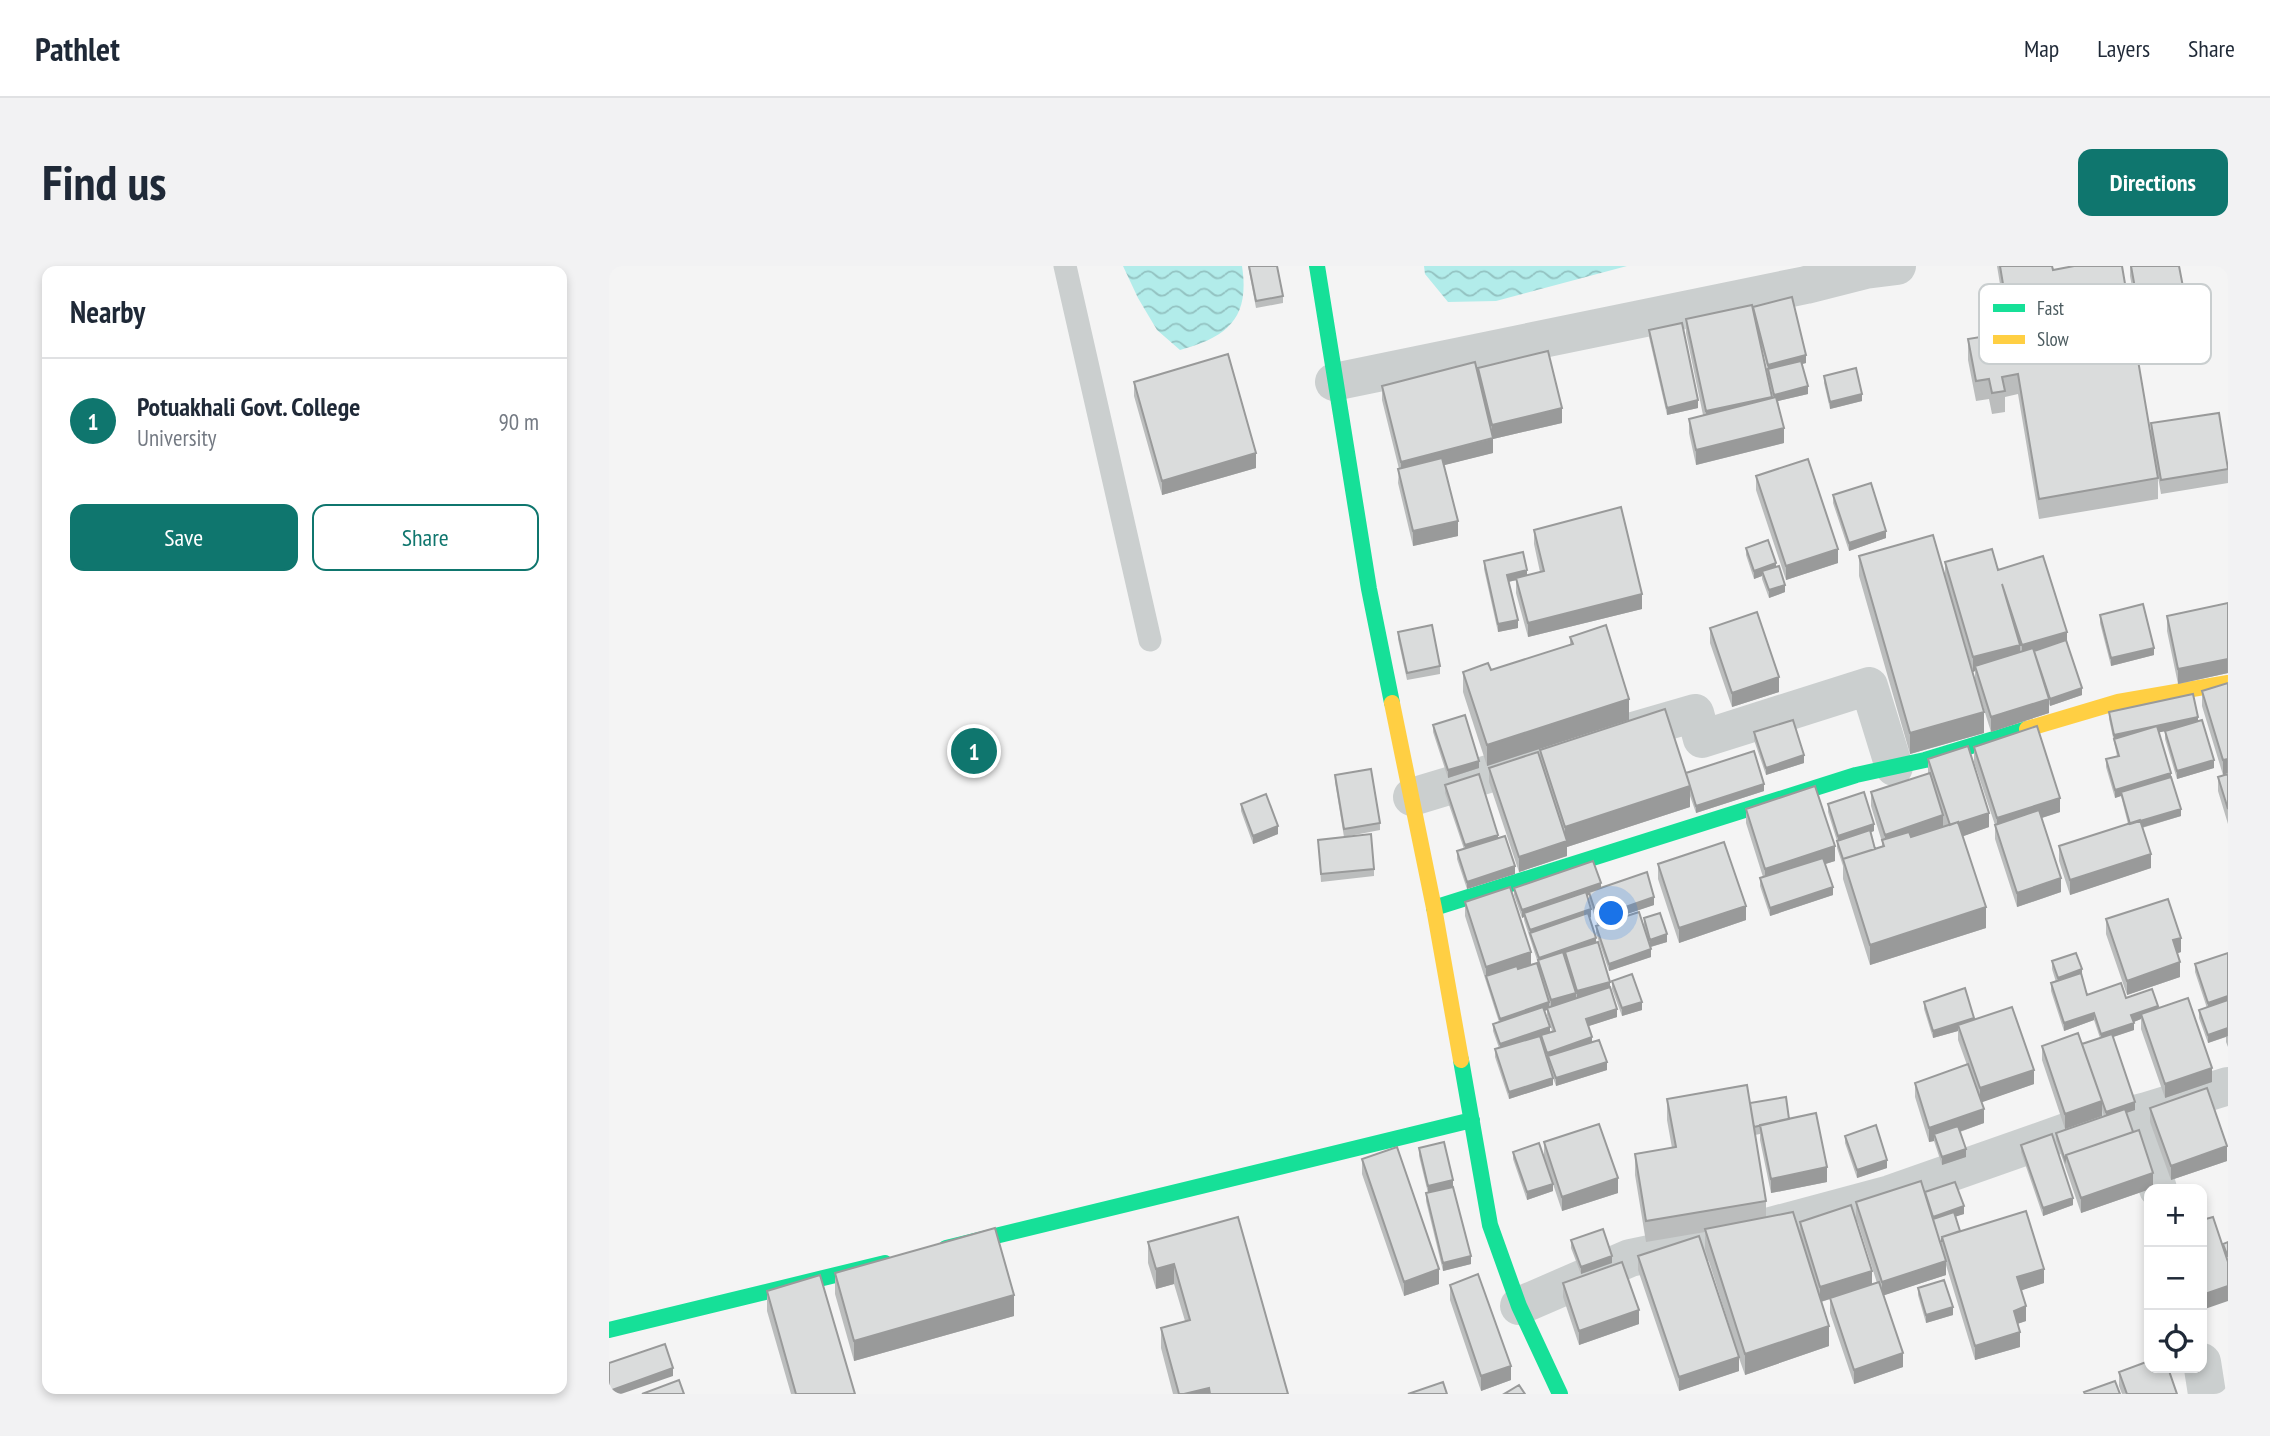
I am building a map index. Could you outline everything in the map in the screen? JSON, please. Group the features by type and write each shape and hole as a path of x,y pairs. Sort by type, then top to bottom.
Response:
{"street":[{"path":"1317,266 1369,589 1434,908 1490,1225 1519,1306 1560,1394"},
{"path":"1334,382 1806,285 1865,270 1897,266"},
{"path":"1434,908 1856,775 1894,767 2118,702 2228,683"},
{"path":"1412,797 1695,713 1702,739 1869,685 1894,767"},
{"path":"1519,1306 1630,1258 1726,1238 1890,1194 2069,1130 2147,1111 2228,1086"},
{"path":"2147,1111 2139,1123 2157,1184"},
{"path":"934,1251 1472,1120"},
{"path":"609,1330 907,1257"},
{"path":"2204,1373 2207,1394"}],"lane":[{"path":"1065,266 1150,640"}],"water":[{"path":"1123,266 1242,266 1244,284 1239,312 1232,323 1211,339 1180,350 1157,330"},
{"path":"1424,266 1627,266 1496,301 1448,302 1425,274"}],"building":[{"path":"1249,266 1277,266 1283,296 1256,301"},
{"path":"2000,266 2052,266 2053,270 2074,266 2122,266 2125,284 2003,284"},
{"path":"2131,266 2179,266 2182,284 2134,284"},
{"path":"1792,297 1806,355 1768,365 1753,307"},
{"path":"1752,305 1772,397 1706,411 1686,319"},
{"path":"1682,323 1698,400 1667,408 1649,330"},
{"path":"1979,337 1979,364 2139,364 2158,478 2039,499 2018,374 2002,377 2005,391 1992,393 1989,379 1976,381 1968,339"},
{"path":"1548,351 1562,408 1492,425 1478,368"},
{"path":"1228,354 1256,453 1162,481 1134,382"},
{"path":"1801,361 1808,386 1774,395 1768,369"},
{"path":"1475,362 1493,438 1401,462 1382,386"},
{"path":"1856,368 1862,394 1830,402 1824,376"},
{"path":"1776,397 1784,428 1696,450 1689,419"},
{"path":"2219,413 2228,469 2161,480 2151,423"},
{"path":"1442,458 1458,521 1413,531 1398,469"},
{"path":"1808,459 1838,549 1786,566 1756,476"},
{"path":"1871,483 1886,531 1849,543 1833,495"},
{"path":"1621,507 1642,594 1528,623 1516,578 1544,571 1534,530"},
{"path":"1933,535 1984,712 1910,733 1859,556"},
{"path":"1768,540 1776,563 1754,571 1746,548"},
{"path":"1992,549 1998,570 2043,556 2067,632 2022,645 2002,584 2020,645 1973,657 1945,562"},
{"path":"1523,552 1527,570 1507,575 1518,620 1498,624 1484,561"},
{"path":"1779,566 1785,585 1769,590 1762,571"},
{"path":"2228,603 2228,659 2178,669 2167,616"},
{"path":"2143,604 2154,648 2111,658 2100,615"},
{"path":"1757,612 1779,677 1732,693 1710,628"},
{"path":"1432,625 1440,666 1407,673 1398,632"},
{"path":"1606,625 1629,699 1487,745 1463,672 1488,663 1491,670 1573,644 1570,637"},
{"path":"2066,640 2082,688 2050,699 2034,651"},
{"path":"2033,648 2049,699 1991,717 1975,666"},
{"path":"2228,683 2228,759 2223,760 2202,691"},
{"path":"2193,694 2198,717 2114,735 2109,712"},
{"path":"1665,709 1690,786 1565,827 1540,750"},
{"path":"1465,715 1479,761 1448,770 1433,725"},
{"path":"1793,720 1804,755 1766,768 1754,732"},
{"path":"2202,720 2214,760 2177,771 2165,731"},
{"path":"2037,726 2060,798 1997,818 1974,747"},
{"path":"2157,726 2171,773 2115,790 2106,759 2119,756 2114,739"},
{"path":"1968,746 1989,813 1950,825 1928,759"},
{"path":"1754,751 1764,784 1696,806 1686,773"},
{"path":"1538,752 1567,841 1519,857 1489,768"},
{"path":"1371,769 1380,823 1344,829 1335,775"},
{"path":"1930,773 1943,815 1885,835 1871,792"},
{"path":"1479,774 1498,835 1465,845 1445,785"},
{"path":"2228,774 2228,809 2218,777"},
{"path":"2171,777 2181,809 2130,824 2121,792"},
{"path":"1815,786 1835,846 1765,869 1746,809"},
{"path":"1864,792 1874,824 1838,836 1828,804"},
{"path":"1266,794 1278,826 1253,836 1241,804"},
{"path":"2039,810 2061,878 2017,893 1995,825"},
{"path":"2140,820 2151,854 2070,880 2059,846"},
{"path":"1958,822 1986,907 1870,945 1843,859 1884,846 1882,840 1909,832 1911,837"},
{"path":"1870,830 1875,849 1843,859 1837,841"},
{"path":"1371,834 1374,869 1321,874 1318,840"},
{"path":"1505,836 1515,866 1467,882 1457,851"},
{"path":"1724,842 1746,906 1679,928 1658,864"},
{"path":"1823,858 1833,887 1770,908 1760,878"},
{"path":"1593,861 1601,883 1522,910 1514,888"},
{"path":"1647,872 1654,897 1597,917 1589,892"},
{"path":"1510,887 1531,952 1486,967 1465,902"},
{"path":"1586,892 1591,909 1530,930 1524,913"},
{"path":"2168,899 2181,938 2173,940 2180,962 2127,981 2106,919"},
{"path":"1639,912 1651,949 1609,964 1596,926"},
{"path":"1588,913 1596,938 1539,958 1530,933"},
{"path":"1660,913 1667,934 1650,940 1644,918"},
{"path":"1598,942 1610,982 1577,991 1565,952"},
{"path":"1563,952 1576,993 1551,1000 1538,960"},
{"path":"2076,953 2082,969 2058,978 2052,961"},
{"path":"2228,953 2228,996 2208,1003 2195,964"},
{"path":"1537,963 1549,1002 1500,1019 1486,976"},
{"path":"2081,973 2087,995 2121,983 2126,998 2152,989 2158,1006 2131,1015 2134,1023 2101,1034 2094,1013 2064,1023 2051,983"},
{"path":"1632,974 1642,1002 1622,1008 1612,981"},
{"path":"1610,987 1617,1009 1586,1019 1592,1037 1547,1053 1541,1035 1555,1031 1547,1008"},
{"path":"1965,988 1974,1018 1933,1031 1924,1002"},
{"path":"2188,998 2212,1068 2165,1084 2141,1014"},
{"path":"2228,1000 2228,1028 2208,1035 2199,1010"},
{"path":"1543,1007 1550,1027 1500,1044 1493,1024"},
{"path":"2012,1007 2034,1070 1980,1088 1958,1025"},
{"path":"2078,1033 2102,1101 2065,1114 2042,1046"},
{"path":"2112,1034 2135,1102 2106,1112 2082,1044"},
{"path":"1540,1036 1553,1078 1509,1092 1495,1049"},
{"path":"1599,1040 1607,1062 1556,1078 1548,1056"},
{"path":"1968,1064 1984,1109 1929,1128 1915,1083"},
{"path":"1747,1085 1766,1201 1646,1221 1635,1154 1676,1147 1667,1099"},
{"path":"2207,1088 2227,1146 2171,1166 2150,1108"},
{"path":"1786,1097 1789,1119 1754,1127 1750,1103"},
{"path":"2125,1109 2133,1132 2066,1155 2065,1160 2056,1133"},
{"path":"1816,1113 1827,1167 1771,1179 1760,1125"},
{"path":"1599,1124 1618,1178 1562,1197 1544,1142"},
{"path":"1876,1125 1887,1160 1857,1170 1845,1136"},
{"path":"1958,1126 1966,1149 1942,1157 1934,1134"},
{"path":"2139,1130 2153,1173 2081,1198 2066,1155"},
{"path":"2052,1134 2073,1198 2043,1208 2021,1145"},
{"path":"1444,1142 1453,1180 1428,1186 1419,1148"},
{"path":"1539,1143 1553,1184 1527,1192 1513,1152"},
{"path":"1397,1147 1439,1269 1404,1282 1362,1159"},
{"path":"1921,1181 1946,1261 1882,1282 1856,1202"},
{"path":"1955,1182 1964,1206 1933,1217 1925,1192"},
{"path":"1453,1187 1471,1256 1443,1263 1426,1193"},
{"path":"1851,1205 1872,1271 1820,1287 1800,1222"},
{"path":"2026,1211 2044,1269 2017,1277 2026,1306 2014,1311 2020,1332 1975,1346 1942,1237"},
{"path":"1793,1212 1829,1326 1745,1354 1705,1229"},
{"path":"1954,1212 1960,1231 1942,1237 1940,1242 1933,1219"},
{"path":"1238,1217 1288,1394 1210,1394 1209,1388 1179,1394 1161,1328 1190,1320 1174,1264 1156,1269 1148,1242"},
{"path":"2213,1217 2228,1262 2228,1286 2207,1293 2207,1247 2207,1219"},
{"path":"995,1228 1014,1295 854,1341 835,1273"},
{"path":"1603,1229 1612,1256 1581,1267 1571,1240"},
{"path":"1699,1236 1739,1357 1679,1377 1638,1256"},
{"path":"2228,1242 2228,1257 2223,1244"},
{"path":"1622,1262 1639,1310 1579,1331 1563,1283"},
{"path":"1478,1274 1511,1366 1481,1376 1450,1285"},
{"path":"820,1275 855,1394 796,1394 767,1291"},
{"path":"1944,1280 1953,1307 1926,1315 1918,1288"},
{"path":"1879,1282 1903,1353 1854,1370 1830,1298"},
{"path":"665,1344 673,1368 609,1391 609,1363"},
{"path":"2144,1363 2144,1373 2170,1373 2177,1394 2127,1394 2119,1372"},
{"path":"679,1380 684,1394 642,1394"},
{"path":"2115,1381 2120,1394 2084,1392"},
{"path":"1443,1382 1447,1394 1408,1394"},
{"path":"1519,1385 1525,1394 1504,1394"}],"traffic: fast":[{"path":"1317,266 1369,589 1392,703"},
{"path":"1434,908 1856,775 1925,760 2027,729"},
{"path":"1461,1060 1490,1225 1519,1306 1560,1394"},
{"path":"946,1248 1472,1120"},
{"path":"609,1330 885,1263"}],"traffic: slow":[{"path":"2027,729 2118,702 2228,683"},
{"path":"1392,703 1434,908 1461,1060"}],"place":[{"name":"Potuakhali Govt. College","path":"974,751"}]}
